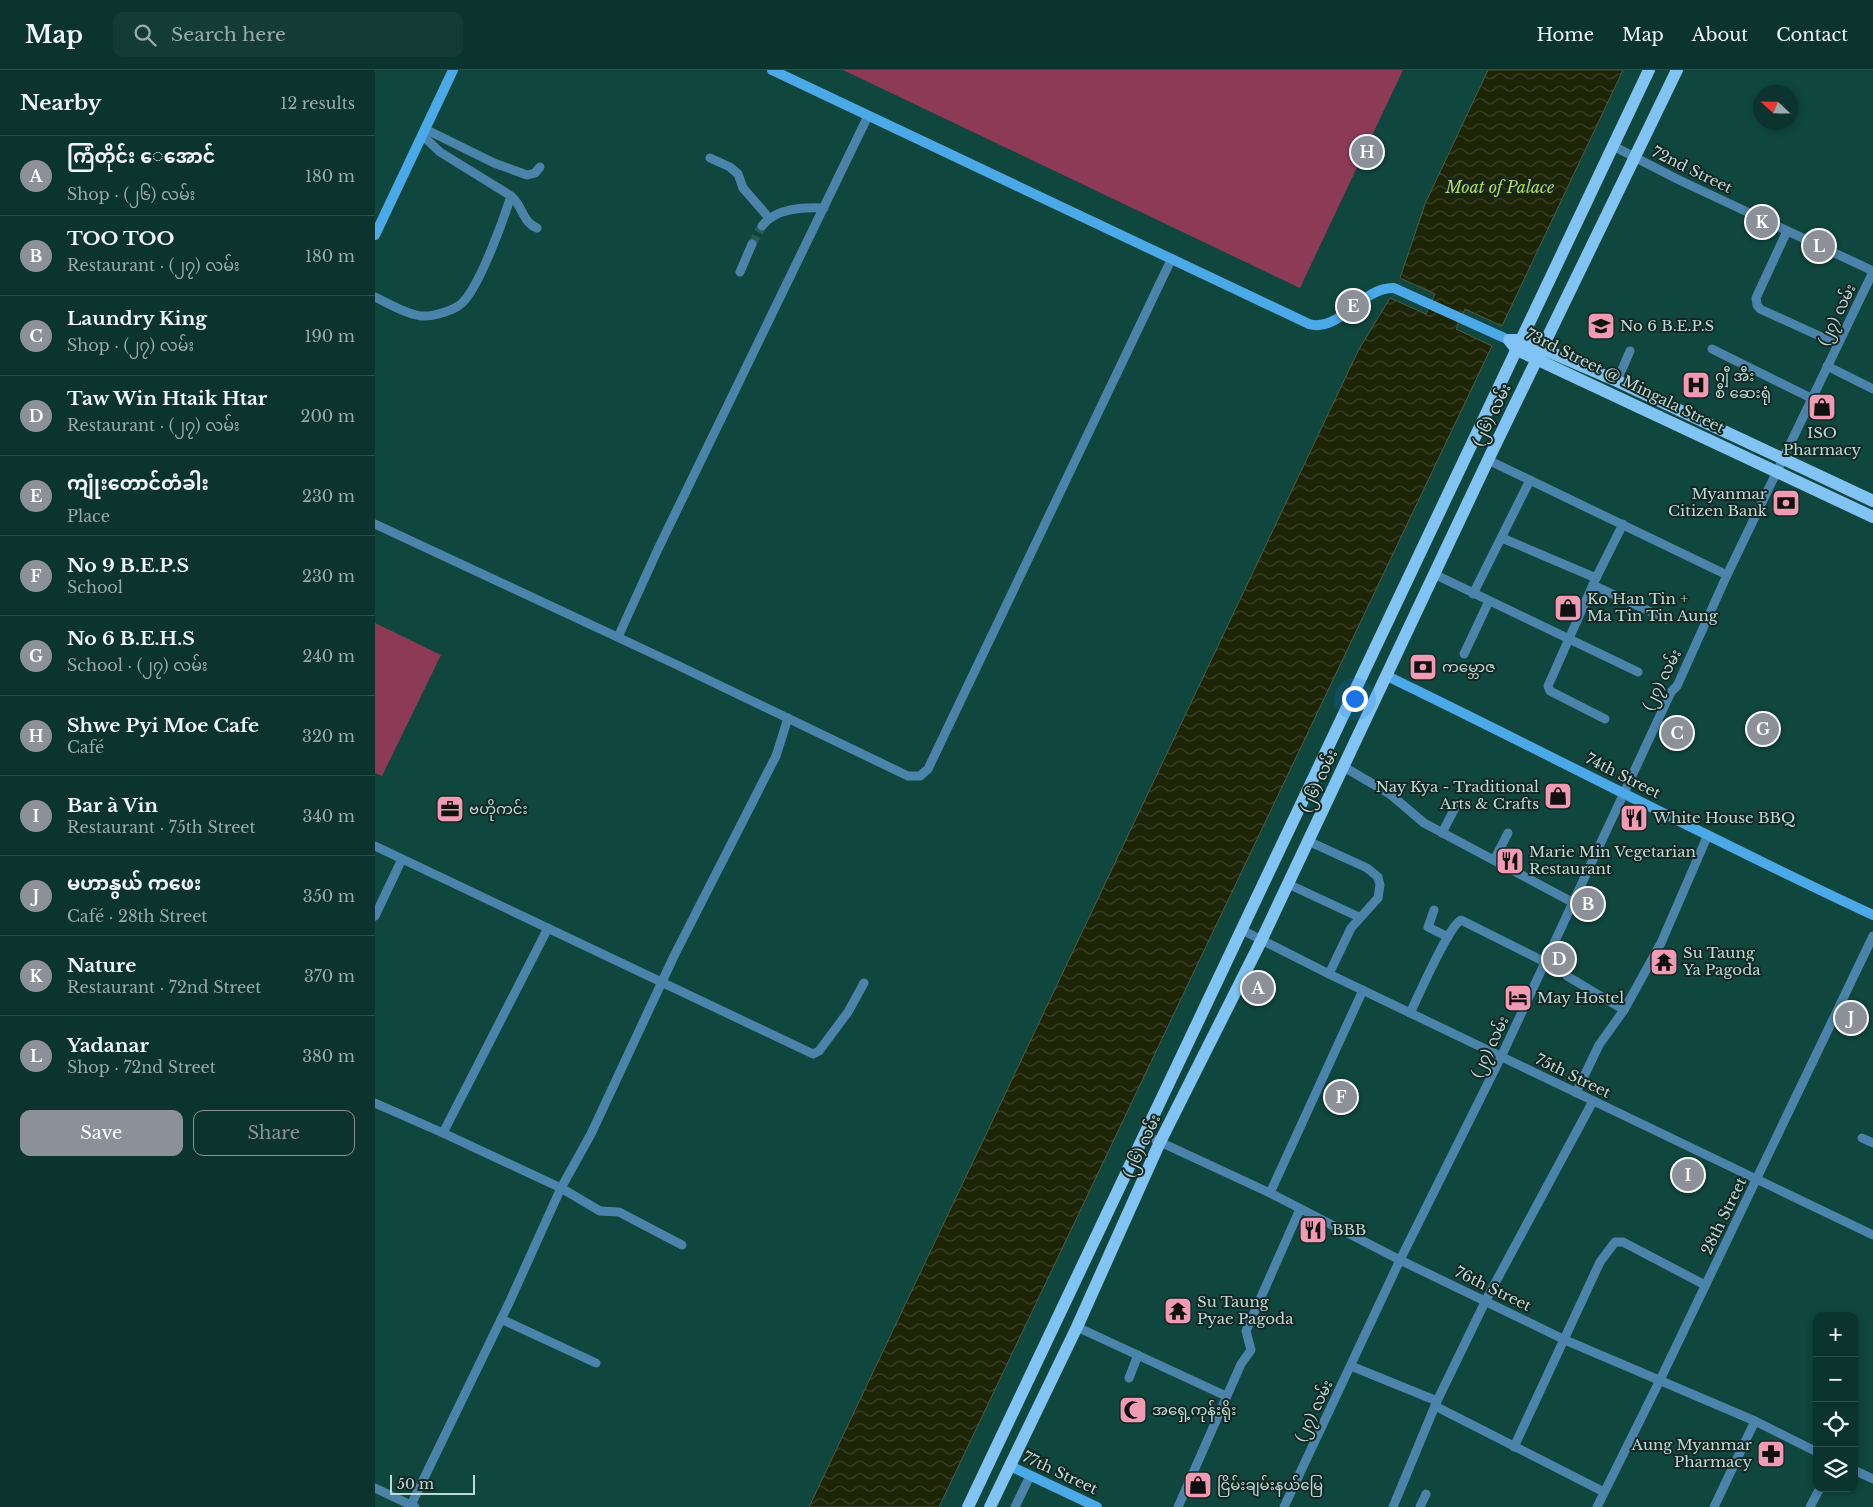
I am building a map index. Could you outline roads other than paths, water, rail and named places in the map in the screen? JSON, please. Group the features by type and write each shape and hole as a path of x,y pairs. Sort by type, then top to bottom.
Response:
{"main road":[{"name":"(၂၆) လမ်း","path":"969,1507 1242,930 1511,341 1615,147 1649,70"},
{"name":"(၂၆) လမ်း","path":"990,1507 1077,1327 1160,1142 1261,941 1488,460 1677,70"},
{"name":"73rd Street @ Mingala Street","path":"1511,341 1617,381 1873,502"},
{"name":"73rd Street @ Mingala Street","path":"1540,353 1776,472 1873,517"}],"street":[{"path":"375,234 453,70"},
{"path":"772,70 1171,260 1315,326 1329,324 1365,297 1394,288 1511,341"},
{"path":"618,637 658,549 868,116"},
{"path":"423,132 494,163 527,175 535,173 540,167"},
{"path":"423,132 440,152 517,200 528,224 537,228"},
{"name":"72nd Street","path":"1615,147 1873,272"},
{"path":"710,158 730,166 738,174 743,188 769,218"},
{"path":"375,297 422,316 435,314 463,303 482,268 505,218 511,196"},
{"path":"762,226 769,218 795,209 824,208"},
{"path":"1787,231 1756,298 1757,305 1760,309 1837,344"},
{"path":"740,272 752,244"},
{"path":"375,524 915,778 925,773 1020,581 1171,260"},
{"name":"(၂၇) လမ်း","path":"1284,1507 1400,1260 1501,1057 1624,792 1811,398 1873,272"},
{"path":"1712,349 1811,398"},
{"path":"1617,381 1630,351"},
{"path":"1827,366 1873,389"},
{"path":"1488,460 1727,575"},
{"path":"1473,594 1530,480"},
{"path":"1605,719 1550,691 1548,686 1568,639 1623,524"},
{"path":"1502,538 1595,581 1666,618"},
{"path":"1434,574 1639,672"},
{"path":"1464,654 1489,601"},
{"name":"74th Street","path":"1387,676 1624,792 1707,837 1873,916"},
{"path":"375,1488 413,1506 561,1188 591,1134 668,969 776,756 788,718"},
{"path":"1344,767 1390,794 1423,823 1572,902"},
{"path":"1442,833 1457,804"},
{"path":"1494,860 1508,833"},
{"path":"1576,1093 1599,1045 1624,1010 1661,943 1707,837"},
{"path":"1308,841 1367,868 1378,877 1380,884 1378,898 1369,910 1359,917 1329,974"},
{"path":"375,846 813,1054 819,1051 848,1012 863,983"},
{"path":"375,916 402,859"},
{"path":"1288,884 1359,917"},
{"path":"1433,910 1428,927 1448,937"},
{"path":"1410,1012 1448,937 1461,920 1545,962"},
{"path":"443,1133 548,928"},
{"name":"75th Street","path":"1242,930 1261,941 1593,1102 1873,1235"},
{"name":"28th Street","path":"1597,1507 1757,1180 1873,936"},
{"path":"1567,976 1624,1010"},
{"path":"1270,1193 1363,990"},
{"path":"1393,1507 1436,1404 1486,1300 1593,1102"},
{"path":"375,1103 561,1188 600,1211 619,1212 682,1245"},
{"name":"76th Street","path":"1145,1135 1301,1208 1400,1260 1486,1300 1565,1340 1755,1422 1813,1450"},
{"path":"1862,1138 1873,1143"},
{"path":"1178,1507 1226,1396 1241,1364 1251,1350 1246,1331 1301,1208"},
{"path":"1514,1447 1601,1262 1615,1242 1623,1242 1705,1285"},
{"path":"501,1319 596,1363"},
{"path":"1077,1327 1226,1396"},
{"path":"1129,1378 1138,1356"},
{"path":"1351,1366 1436,1404 1514,1447 1604,1492"},
{"path":"1714,1507 1755,1422"},
{"name":"77th Street","path":"1010,1466 1097,1507"},
{"path":"1858,1472 1873,1479"},
{"path":"1015,1507 1031,1476"},
{"path":"1811,1507 1817,1492"},
{"path":"1420,1507 1426,1494"}],"water":[{"name":"Moat of Palace","path":"1488,70 1623,70 1502,326 1465,309 1456,329 1492,346 939,1507 809,1507 1359,349 1390,298 1426,314 1435,294 1400,278 1425,204"}],"tunnel":[{"path":"752,244 762,226"}],"place":[{"name":"Shwe Pyi Moe Cafe","path":"1367,152"},
{"name":"Nature","path":"1762,222"},
{"name":"Yadanar","path":"1819,246"},
{"name":"ကျုံးတောင်တံခါး","path":"1353,306"},
{"name":"No 6 B.E.P.S","path":"1601,326"},
{"name":"ဂျီ အီး စီ ဆေးရုံ","path":"1696,385"},
{"name":"ISO Pharmacy","path":"1822,407"},
{"name":"Myanmar Citizen Bank","path":"1786,503"},
{"name":"Ko Han Tin + Ma Tin Tin Aung","path":"1568,608"},
{"name":"ကမ္ဘောဇ","path":"1423,667"},
{"name":"No 6 B.E.H.S","path":"1763,729"},
{"name":"Laundry King","path":"1677,733"},
{"name":"Nay Kya - Traditional Arts & Crafts","path":"1558,796"},
{"name":"ဗဟိုကင်း","path":"450,809"},
{"name":"White House BBQ","path":"1634,818"},
{"name":"Marie Min Vegetarian Restaurant","path":"1510,861"},
{"name":"TOO TOO","path":"1588,904"},
{"name":"Taw Win Htaik Htar","path":"1559,959"},
{"name":"Su Taung Ya Pagoda","path":"1664,962"},
{"name":"ကြံတိုင်း‌ ‌ေအောင်","path":"1258,988"},
{"name":"May Hostel","path":"1518,998"},
{"name":"မဟာနွယ် ကဖေး","path":"1851,1018"},
{"name":"No 9 B.E.P.S","path":"1341,1097"},
{"name":"Bar à Vin","path":"1688,1175"},
{"name":"BBB","path":"1313,1230"},
{"name":"Su Taung Pyae Pagoda","path":"1178,1311"},
{"name":"အရှေ့ကုန်းရိုး","path":"1133,1410"},
{"name":"Aung Myanmar Pharmacy","path":"1771,1454"},
{"name":"ငြိမ်းချမ်း‌နယ်မြေ","path":"1198,1485"}]}
